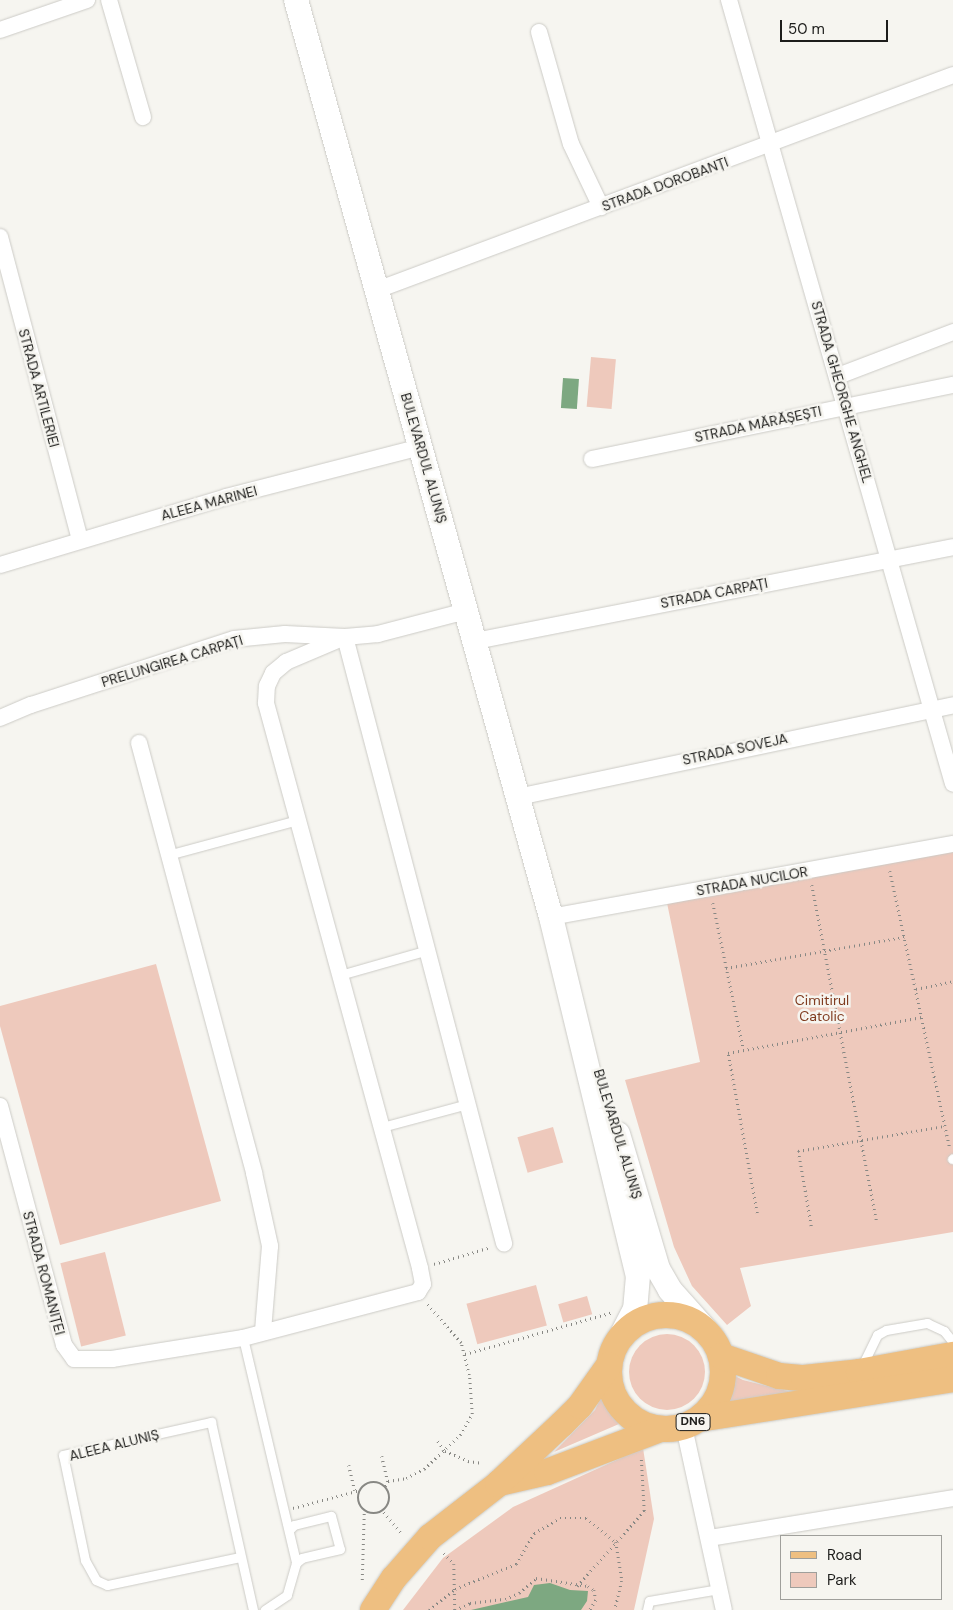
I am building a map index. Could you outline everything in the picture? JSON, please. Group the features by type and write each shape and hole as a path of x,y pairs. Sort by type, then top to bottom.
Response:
{"main road":[{"name":"BULEVARDUL ALUNIȘ","path":"296,0 518,796 550,917 638,1276 634,1309 612,1356"},
{"name":"BULEVARDUL ALUNIȘ","path":"550,917 658,1269 670,1290 716,1347"},
{"name":"DN6","path":"373,1610 394,1578 491,1473 580,1406 612,1356 639,1322 661,1316 694,1322 716,1347 780,1376 804,1378 859,1372 953,1355"},
{"name":"DN6","path":"612,1356 610,1383 620,1405 637,1421 671,1428 719,1396 724,1376 716,1347"},
{"name":"DN6","path":"491,1473 547,1472 671,1428 953,1379"}],"street":[{"path":"0,30 87,0"},
{"path":"109,0 143,117"},
{"name":"STRADA GHEORGHE ANGHEL","path":"730,0 953,784"},
{"path":"539,32 571,144 601,207"},
{"name":"STRADA DOROBANȚI","path":"377,290 953,76"},
{"name":"STRADA ARTILERIEI","path":"0,237 80,539"},
{"path":"838,376 953,332"},
{"name":"STRADA MĂRĂȘEȘTI","path":"592,459 846,405 953,385"},
{"name":"ALEEA MARINEI","path":"0,566 80,539 421,447"},
{"name":"STRADA CARPAȚI","path":"475,641 953,547"},
{"name":"PRELUNGIREA CARPAȚI","path":"0,718 31,704 234,640 285,634 345,637 378,634 466,610"},
{"path":"243,1338 418,1292 423,1284 266,703 267,686 273,673 286,662 345,637 504,1243"},
{"name":"STRADA SOVEJA","path":"518,796 953,705"},
{"path":"139,742 254,1173 270,1246 263,1332"},
{"name":"STRADA NUCILOR","path":"550,917 953,844"},
{"name":"STRADA ROMANIȚEI","path":"0,1106 64,1345 74,1359 112,1359 243,1338"},
{"path":"671,1428 709,1538 724,1610"},
{"path":"709,1538 953,1498"}],"lane":[{"path":"168,855 298,820"},
{"path":"340,975 428,950"},
{"path":"382,1127 468,1104"},
{"path":"859,1372 877,1335 886,1330 928,1323 944,1331 953,1342"},
{"path":"243,1338 296,1563 287,1595 265,1610"},
{"name":"ALEEA ALUNIȘ","path":"240,1557 107,1585 96,1580 85,1560 63,1455 211,1422 253,1610"},
{"path":"289,1530 294,1525 331,1516 340,1549 302,1558 296,1563"},
{"path":"647,1610 649,1601 719,1589"}],"path":[{"path":"889,867 953,1159"},
{"path":"811,882 877,1223"},
{"path":"712,899 743,1048"},
{"path":"726,968 904,937"},
{"path":"916,989 953,981"},
{"path":"757,1213 728,1053 743,1048 922,1017"},
{"path":"811,1226 798,1151 861,1138 945,1126"},
{"path":"420,1268 504,1243"},
{"path":"388,1481 406,1478 424,1469 445,1452 469,1422 472,1414 465,1354 451,1328 430,1309 418,1292"},
{"path":"465,1354 617,1311"},
{"path":"578,1586 644,1511 671,1428"},
{"path":"438,1442 445,1452 491,1473"},
{"path":"382,1456 388,1481 385,1486"},
{"path":"349,1465 355,1490"},
{"path":"284,1510 360,1490 372,1482 385,1486 391,1499 384,1512 374,1515 364,1510 358,1501 360,1490"},
{"path":"362,1580 364,1510"},
{"path":"384,1512 401,1533"},
{"path":"429,1610 455,1589 516,1564 534,1533 560,1518 586,1518 616,1542 622,1581 615,1610"},
{"path":"430,1537 454,1564 455,1610 470,1603 505,1599 519,1593 536,1578 594,1590 596,1600 590,1610"}],"green space":[{"path":"591,357 616,359 612,409 587,407"},
{"name":"Cimitirul Catolic","path":"953,851 953,1232 740,1268 751,1306 727,1325 692,1286 674,1247 625,1080 700,1062 667,903"},
{"path":"156,964 221,1201 60,1245 0,1026 0,1006"},
{"path":"553,1127 563,1163 528,1173 517,1137"},
{"path":"105,1252 126,1335 81,1347 60,1263"},
{"path":"536,1285 547,1326 477,1344 466,1304"},
{"path":"587,1296 592,1314 563,1323 558,1304"},
{"path":"667,1334 682,1337 694,1345 702,1357 705,1372 702,1387 694,1399 682,1407 667,1410 652,1407 640,1399 632,1387 629,1372 632,1357 640,1345 652,1337"},
{"path":"731,1374 743,1380 800,1394 724,1406 732,1386"},
{"path":"603,1393 619,1424 554,1452 595,1410"},
{"path":"643,1448 654,1519 634,1610 403,1610 443,1558 513,1507"}],"shaded area":[{"path":"563,378 579,379 577,409 561,408"},
{"path":"550,1583 570,1590 588,1591 587,1601 581,1610 471,1610 528,1597 534,1585"}]}
